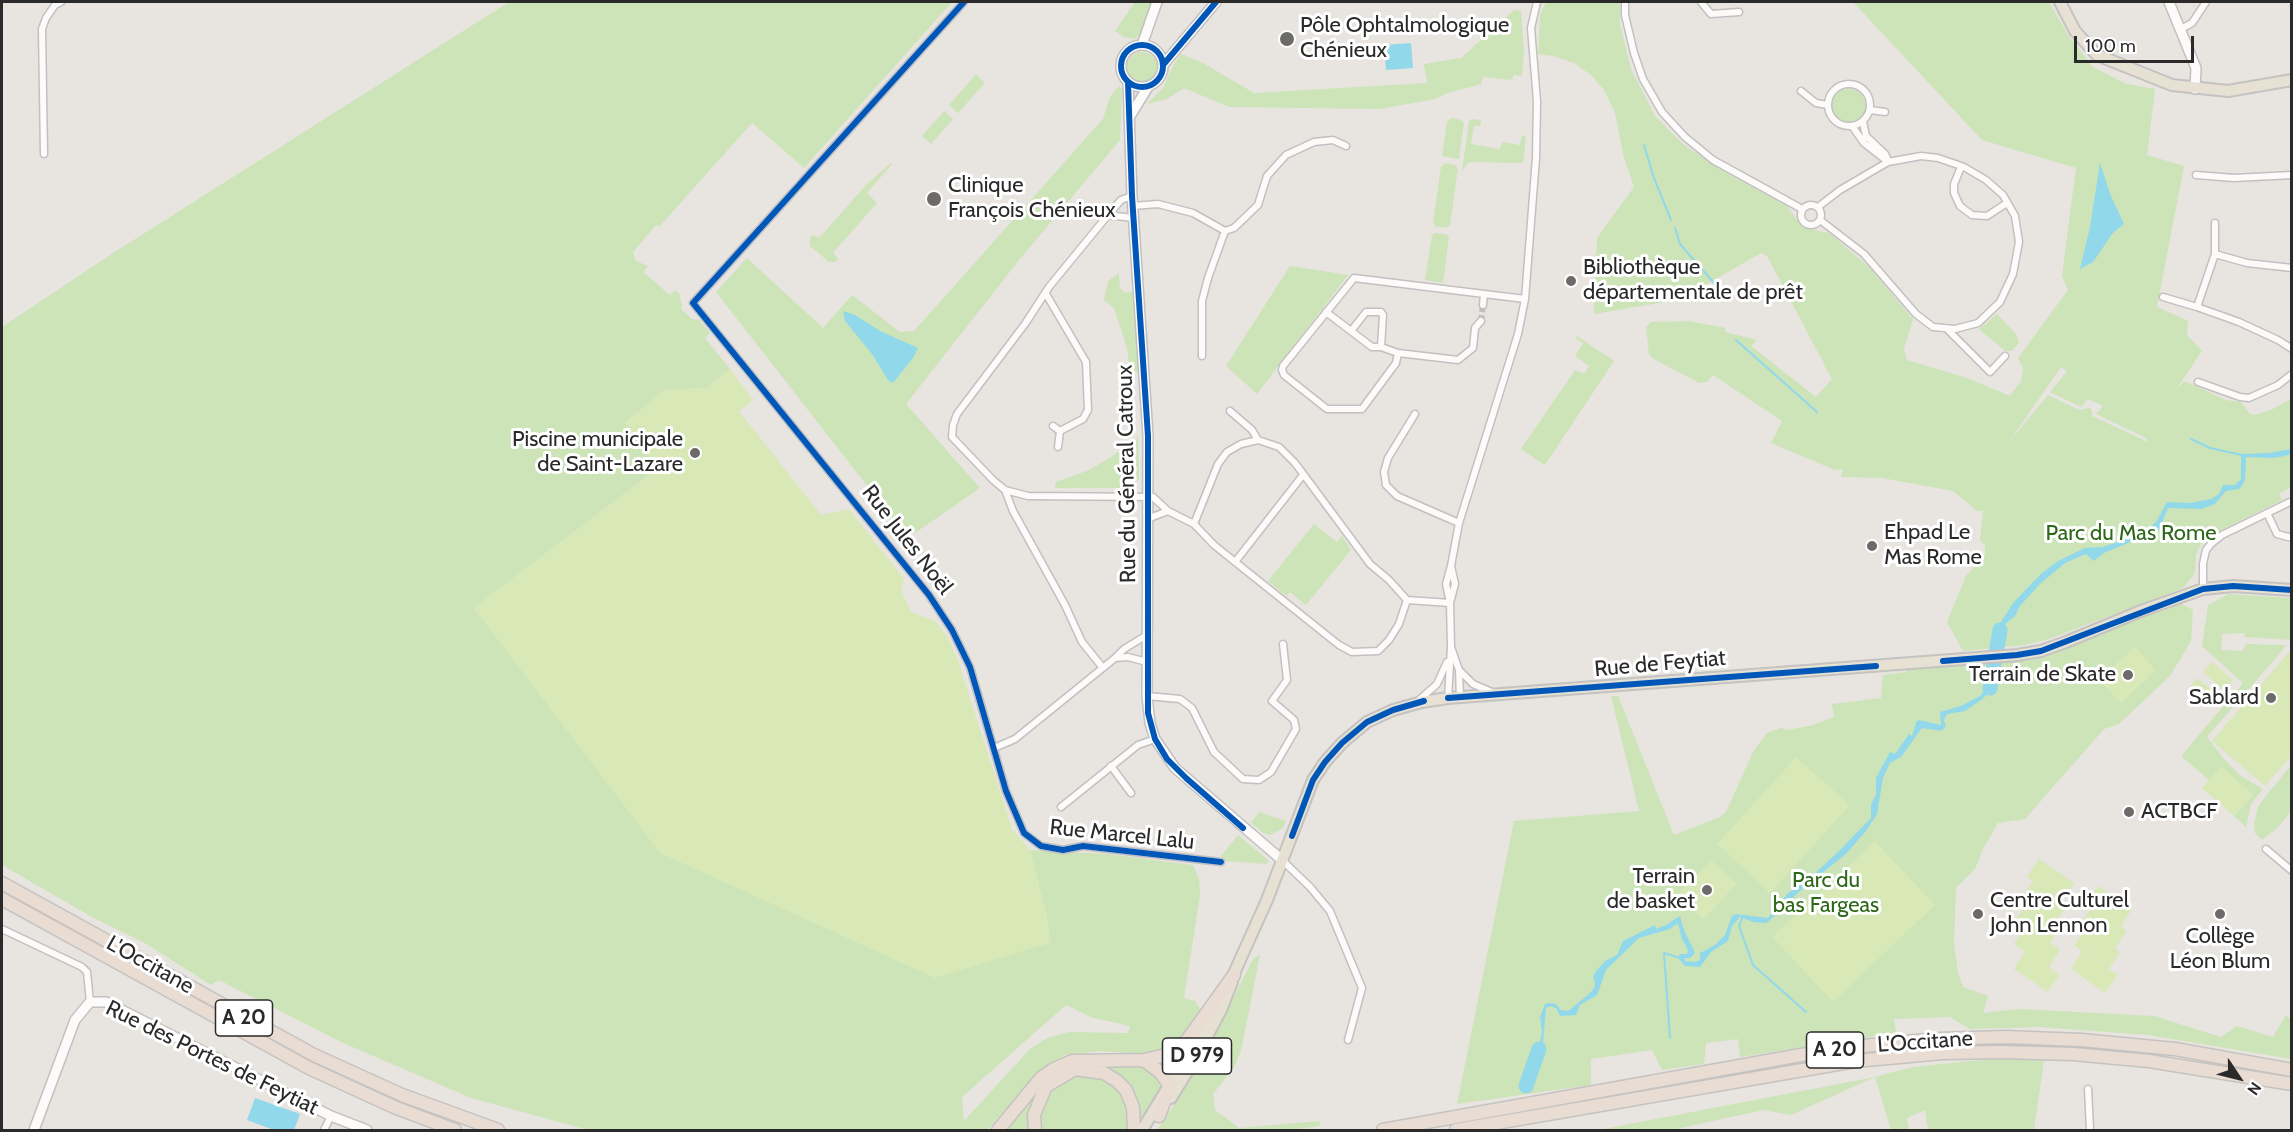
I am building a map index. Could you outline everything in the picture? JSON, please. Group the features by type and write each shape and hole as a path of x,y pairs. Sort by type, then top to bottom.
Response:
{"highway":[{"name":"L'Occitane","path":"2,883 279,1037 323,1059 427,1105 498,1131"},
{"name":"L'Occitane","path":"2,899 300,1063 394,1107 455,1131"},
{"path":"998,1131 1041,1078 1072,1060 1144,1060 1166,1055 1185,1042 1234,975"},
{"name":"L'Occitane","path":"1383,1131 1801,1055 1888,1043 1938,1039 2006,1037 2081,1040 2175,1049 2292,1070"},
{"name":"L'Occitane","path":"1456,1131 1855,1061 1943,1053 2013,1052 2127,1059 2193,1067 2292,1084"},
{"path":"1144,1060 1161,1072 1170,1086 1159,1116"},
{"path":"1035,1131 1034,1115 1046,1086 1075,1069 1104,1072 1126,1090 1133,1107 1134,1131"},
{"path":"1498,1131 1531,1117"}],"main road":[{"path":"2060,2 2075,31 2097,55 2172,85 2228,91 2291,78"},
{"name":"Rue de Feytiat","path":"1234,975 1306,796 1325,762 1342,743 1367,722 1393,710 1448,698 2006,656 2041,651 2203,589 2233,586 2292,590"},
{"name":"D 979","path":"1142,1131 1234,975"},
{"name":"D 979","path":"1149,1131 1195,1059 1216,1020 1234,975"}],"street":[{"path":"44,154 42,29 55,5 61,2"},
{"name":"Rue Jules Noël","path":"964,2 693,303 929,595 952,630 970,667 1006,791 1024,833"},
{"path":"1142,45 1157,2"},
{"path":"1163,66 1216,2"},
{"path":"1448,698 1451,647 1449,603 1455,584 1450,566 1459,523 1518,334 1524,299 1536,147 1537,101 1531,28 1537,2"},
{"path":"1625,2 1634,53 1643,79 1662,112 1685,137 1713,160 1802,209"},
{"path":"1701,2 1711,14 1738,12"},
{"path":"2169,2 2196,68 2195,89"},
{"path":"2181,29 2192,23 2206,2"},
{"path":"1129,118 1148,87 1160,79 1163,66 1162,59 1156,50 1142,45 1132,47 1121,61 1121,69 1128,82 1134,86 1148,87"},
{"name":"Rue du Général Catroux","path":"1128,82 1132,201 1148,436 1147,696 1150,723 1155,739 1167,759 1282,860"},
{"path":"1846,84 1865,91 1870,110 1863,122 1852,126 1842,126 1832,117 1828,105 1834,91 1846,84"},
{"path":"1801,91 1815,103 1828,105"},
{"path":"1870,110 1885,112"},
{"path":"1863,122 1866,136 1885,154 1888,162"},
{"path":"1852,126 1864,143 1888,162"},
{"path":"1202,356 1202,301 1226,231 1234,228 1258,206 1267,176 1286,155 1314,142 1333,140 1346,146"},
{"path":"1802,209 1808,205 1818,207 1840,190 1888,162 1922,156 1938,158 1986,180 2003,195 2015,216 2019,242 2013,274 2000,302 1978,324 1956,329 1933,327 1916,314 1864,254 1820,220"},
{"path":"1961,167 1954,184 1954,193 1960,206 1971,215 1987,216 2007,203"},
{"path":"2196,175 2234,178 2292,175"},
{"path":"1226,231 1193,213 1158,204 1121,200 1046,294 957,414 952,437 1005,490 1028,496 1147,496 1158,500 1168,511 1194,524 1234,562 1339,645 1352,652 1378,651 1399,624 1407,600"},
{"path":"1802,209 1801,219 1805,224 1812,225 1820,220 1821,214 1818,207"},
{"path":"1108,215 1133,218"},
{"path":"2198,307 2216,254 2216,223"},
{"path":"2216,254 2247,262 2292,268"},
{"path":"1398,353 1396,363 1362,409 1327,409 1284,375 1282,370 1354,278 1524,299"},
{"path":"1046,294 1086,362 1088,410 1083,419 1060,431"},
{"path":"1483,305 1484,294"},
{"path":"2163,297 2198,307 2278,340 2292,349"},
{"path":"1326,312 1372,347 1381,347 1398,353 1458,360 1473,348 1475,327 1481,321"},
{"path":"1351,331 1366,312 1381,312 1383,315 1381,347"},
{"path":"1947,329 1990,372 2005,356"},
{"path":"2198,382 2249,398 2278,385 2292,374"},
{"path":"1230,411 1252,430 1258,440"},
{"path":"1415,414 1388,458 1384,472 1386,485 1397,496 1459,523"},
{"path":"1053,426 1060,431"},
{"path":"1058,447 1060,431"},
{"path":"1194,524 1218,464 1227,452 1241,444 1258,440 1279,447 1370,564 1407,600 1449,603"},
{"path":"1234,562 1303,475"},
{"path":"1005,490 1013,511 1064,603 1082,642 1103,668"},
{"path":"2203,589 2203,564 2206,550 2223,535 2292,501"},
{"path":"1147,519 1168,511"},
{"path":"2267,513 2277,534 2292,538"},
{"path":"994,748 1015,739 1124,649 1147,635"},
{"path":"1147,696 1180,699 1192,708 1214,752 1244,779 1259,780 1271,772 1296,729 1294,720 1272,701 1287,680 1283,644"},
{"path":"1451,647 1459,670 1460,698"},
{"path":"1413,704 1429,693 1439,681 1451,647"},
{"path":"1115,658 1128,657 1147,662"},
{"path":"1459,670 1473,684 1498,694"},
{"path":"1061,807 1138,745 1155,739"},
{"path":"1111,766 1131,793"},
{"name":"Rue Marcel Lalu","path":"1024,833 1041,846 1063,850 1083,846 1221,862"},
{"path":"2266,849 2292,871"},
{"path":"1282,860 1310,887 1330,911 1362,988 1348,1040"},
{"path":"2,929 82,967 87,972 90,1002 75,1020 34,1130"},
{"name":"Rue des Portes de Feytiat","path":"90,1002 106,1002 331,1116 367,1131"},
{"path":"2088,1089 2090,1131"},
{"path":"324,1131 331,1116"}],"green space":[{"path":"509,2 952,2 804,168 752,123 659,227 656,225 633,252 636,261 648,266 643,272 670,295 675,290 679,293 681,309 692,319 699,320 710,333 705,338 730,369 707,388 664,390 625,423 658,468 474,608 558,716 1050,943 1048,923 1030,850 1108,854 1193,865 1199,879 1200,895 1184,998 1195,1001 1200,1009 1178,1040 1164,1048 1140,1054 1101,1051 1065,1055 1043,1069 987,1130 588,1130 471,1098 341,1042 219,980 211,985 143,942 92,917 2,865 2,327 110,255","holes":["1066,1005 1093,1018 1130,1027 1128,1033 1070,1032 1047,1038 1029,1050 964,1121 962,1097"]},
{"path":"1135,2 1152,2 1147,23 1139,36 1134,39 1124,37 1115,31"},
{"name":"Parc du Mas Rome","path":"1546,2 1620,2 1620,24 1631,69 1655,116 1683,144 1718,168 1787,206 1802,227 1829,233 1869,267 1913,319 1904,349 1907,360 1967,378 2010,396 2021,381 2023,369 2018,358 2068,290 2062,276 2076,168 1982,140 1853,2 2049,2 2068,35 2093,67 2127,84 2155,89 2147,155 2184,166 2157,307 2188,321 2187,335 2202,351 2175,391 2184,381 2226,400 2241,402 2250,414 2254,415 2271,410 2291,399 2291,487 2279,494 2282,500 2209,536 2201,544 2196,554 2195,573 2183,588 2049,639 2025,645 1963,651 1947,622 1966,576 1985,555 1985,546 1980,540 1983,511 1977,511 1953,491 1882,478 1841,477 1843,469 1835,470 1771,443 1782,421 1713,375 1707,382 1699,383 1652,358 1649,354 1646,327 1651,322 1688,321 1726,328 1725,332 1757,340 1751,346 1816,397 1832,379 1767,256 1761,253 1700,288 1681,292 1677,300 1594,314 1597,238 1634,187 1624,158 1615,113 1604,90 1592,76 1574,63 1554,56 1538,54 1540,14","holes":["2061,367 2067,371 2050,392 2081,407 2088,399 2103,406 2096,414 2146,438 2148,442 2092,416 2092,410 2089,408 2079,410 2048,395 2009,442"]},
{"path":"1514,10 1521,11 1524,52 1522,76 1514,75 1512,80 1483,77 1481,84 1447,93 1435,99 1380,109 1229,107 1184,88 1167,99 1147,104 1163,88 1181,54 1203,63 1254,93 1427,83 1424,64 1461,58"},
{"path":"1142,52 1153,56 1157,67 1153,78 1142,82 1131,78 1127,67 1131,56"},
{"path":"976,74 985,83 958,113 949,105"},
{"path":"1119,86 1122,90 1120,140 1019,260 906,404 980,488 915,533 904,533 716,292 747,258 823,328 852,295 900,332 914,331 1103,119 1110,97"},
{"path":"1849,89 1861,94 1866,106 1861,118 1849,123 1837,118 1832,106 1837,94"},
{"path":"944,111 953,119 931,144 922,136"},
{"path":"1451,118 1464,123 1459,159 1442,156 1447,122"},
{"path":"1481,120 1480,126 1474,126 1471,144 1500,149 1502,142 1520,145 1522,135 1526,137 1523,163 1469,162 1462,171 1469,121"},
{"path":"891,163 867,193 877,203 833,253 838,259 835,262 829,262 810,246 810,238 813,235 819,238 867,184"},
{"path":"1445,163 1458,168 1450,225 1446,228 1435,226 1433,222 1441,167"},
{"path":"1446,234 1449,237 1443,283 1425,280 1432,235"},
{"path":"1290,266 1348,275 1257,394 1226,366"},
{"path":"1119,273 1120,288 1125,293 1138,291 1139,372 1130,371 1127,348 1114,308 1104,300 1108,281"},
{"path":"1997,314 2016,334 2019,343 2012,351 2005,351 1979,329"},
{"path":"1577,336 1614,361 1545,465 1521,449 1575,370 1584,374 1589,366 1575,356 1583,343 1575,338"},
{"path":"730,369 753,400 739,411 821,515 849,509 904,579 901,590 911,612 935,621 947,636 958,661 1012,829 1030,850 1048,923 1050,943 935,978 660,853 474,608 658,468 625,423 664,390 707,388"},
{"path":"1138,434 1139,479 1129,488 1055,488 1056,482 1089,470 1111,457 1137,439"},
{"path":"1314,524 1337,542 1342,536 1351,550 1306,605 1290,592 1287,596 1268,581"},
{"path":"2229,594 2291,598 2291,640 2245,637 2244,633 2222,634 2221,650 2242,651 2246,644 2285,645 2207,737 2241,776 2263,789 2251,804 2246,827 2234,816 2253,795 2221,767 2209,780 2181,756 2243,683 2202,646 2208,605"},
{"name":"Parc du bas Fargeas","path":"2180,603 2193,610 2191,641 2170,676 2119,724 2104,729 2025,819 1998,823 1975,869 1956,888 1954,943 1958,973 1963,987 1988,996 1983,1013 2019,1009 2154,1016 2221,1037 2237,1026 2273,1037 2286,1015 2291,1020 2291,1059 2148,1035 2039,1027 1970,1029 1950,1017 1894,1019 1896,1033 1740,1057 1738,1039 1706,1043 1704,1064 1662,1070 1652,1050 1591,1059 1591,1085 1457,1104 1514,821 1639,811 1611,696 1618,696 1674,835 1720,817 1726,812 1754,750 1767,733 1781,728 1789,730 1813,725 1834,717 1832,704 1881,698 1883,675 1906,672 1908,668 2011,658 2018,661 2033,660"},
{"name":"Terrain de Skate","path":"2135,647 2156,670 2121,703 2099,680"},
{"name":"Sablard","path":"2289,652 2292,654 2291,756 2265,786 2212,741"},
{"path":"2212,662 2233,680 2225,691 2203,672"},
{"path":"2197,678 2219,696 2211,706 2189,688"},
{"path":"1796,757 1850,805 1770,893 1717,844"},
{"path":"2291,765 2291,811 2277,828 2262,840 2255,833 2254,825 2258,806"},
{"path":"2221,766 2253,795 2234,816 2202,788"},
{"path":"1259,812 1286,821 1283,828 1270,835 1262,832 1251,823"},
{"path":"1238,835 1269,861 1266,864 1224,861 1221,856"},
{"path":"1875,841 1935,905 1833,1002 1772,937"},
{"path":"2039,859 2074,883 2062,900 2068,904 2056,921 2062,926 2050,942 2060,950 2049,967 2059,975 2048,992 2014,969 2025,952 2014,944 2026,926 2016,919 2028,902 2022,897 2033,881 2027,876"},
{"name":"Terrain de basket","path":"1711,860 1737,884 1703,920 1677,895"},
{"path":"2098,886 2132,909 2121,926 2127,931 2115,948 2120,952 2109,969 2118,975 2105,993 2071,969 2082,951 2074,945 2086,928 2080,924 2092,907 2086,903"},
{"path":"1260,955 1241,1051 1234,1067 1213,1094 1215,1110 1239,1128 1319,1121 1321,1126 1290,1130 1157,1130 1179,1097 1253,959"},
{"path":"1990,1059 2044,1060 2034,1130 1928,1129 1925,1110 1907,1118 1909,1130 1891,1130 1875,1077 1913,1067"},
{"path":"1087,1063 1136,1064 1158,1074 1163,1085 1141,1125 1138,1104 1122,1079 1107,1068"},
{"path":"1100,1076 1115,1085 1129,1108 1129,1130 1042,1130 1040,1120 1042,1105 1049,1092 1057,1083 1068,1077"},
{"path":"1875,1077 1791,1115 1763,1110 1672,1130 1598,1130"},
{"path":"1037,1094 1029,1112 1029,1130 1003,1130"}],"water":[{"path":"1411,43 1413,68 1386,70 1384,45"},
{"path":"2100,163 2111,196 2124,224 2113,233 2093,262 2080,269 2090,227"},
{"path":"843,311 918,348 893,383 888,380 872,354 845,321"},
{"path":"2291,449 2291,454 2285,456 2246,457 2245,480 2242,486 2239,489 2226,491 2215,504 2201,509 2168,508 2158,532 2104,553 2094,561 2086,554 2065,563 2040,584 2020,606 2015,616 2003,626 2000,648 1996,648 1996,630 2013,603 2042,573 2058,561 2085,548 2102,547 2147,529 2156,522 2167,502 2190,503 2211,499 2219,494 2223,485 2235,485 2241,479 2241,454"},
{"path":"1993,669 1996,669 1994,683 1989,693 1965,711 1947,714 1944,720 1946,726 1941,731 1922,728 1901,757 1890,763 1883,778 1877,814 1866,831 1846,854 1801,890 1769,921 1766,923 1753,922 1740,917 1732,926 1728,941 1711,952 1700,967 1685,966 1678,958 1680,954 1687,954 1688,950 1682,939 1678,923 1670,929 1639,938 1606,970 1597,995 1580,1005 1576,1015 1560,1016 1556,1008 1550,1006 1546,1008 1543,1044 1535,1067 1531,1069 1542,1032 1540,1017 1545,1004 1556,1004 1561,1010 1568,1011 1583,999 1593,990 1595,984 1593,976 1597,970 1605,961 1617,955 1623,941 1655,925 1656,929 1666,925 1680,916 1695,953 1690,958 1685,958 1685,961 1695,962 1700,960 1700,953 1715,945 1725,935 1732,916 1736,914 1768,918 1788,893 1810,878 1871,818 1871,804 1876,795 1876,778 1890,752 1895,754 1909,734 1912,736 1916,722 1919,720 1941,725 1940,712 1961,706 1980,696 1989,685"},
{"path":"255,1098 300,1114 294,1130 274,1130 247,1120"}],"waterway":[{"path":"1644,145 1671,220"},
{"path":"1675,228 1680,244 1714,283"},
{"path":"1736,340 1817,412"},
{"path":"2191,439 2210,448 2242,455"},
{"path":"1990,688 2000,630"},
{"path":"1743,916 1739,926 1753,965 1806,1012"},
{"path":"1670,1038 1664,953 1680,958"},
{"path":"1526,1086 1539,1049"}],"tunnel":[{"path":"1481,321 1483,305"}],"cycle path":[{"path":"964,2 693,303 929,595 952,630 970,667 1006,791 1024,833 1041,846 1063,850 1083,846 1221,862"},
{"path":"1163,65 1216,2"},
{"path":"1142,45 1150,46 1157,51 1162,58 1163,66 1162,74 1157,81 1150,86 1142,87 1134,86 1127,81 1122,74 1121,66 1122,58 1127,51 1134,46 1142,45"},
{"path":"1128,82 1132,196 1148,436 1148,713 1155,739 1167,759 1243,828"},
{"path":"1943,661 2041,651 2203,589 2233,586 2292,590"},
{"path":"1448,698 1876,666"},
{"path":"1292,836 1313,780 1342,743 1367,722 1393,710 1424,701"}],"place":[{"name":"Pôle Ophtalmologique Chénieux","path":"1287,39"},
{"name":"Clinique François Chénieux","path":"934,199"},
{"name":"Bibliothèque départementale de prêt","path":"1571,281"},
{"name":"Piscine municipale de Saint-Lazare","path":"695,453"},
{"name":"Ehpad Le Mas Rome","path":"1872,546"},
{"name":"Terrain de Skate","path":"2128,675"},
{"name":"Sablard","path":"2271,698"},
{"name":"ACTBCF","path":"2129,812"},
{"name":"Terrain de basket","path":"1707,890"},
{"name":"Centre Culturel John Lennon","path":"1978,914"},
{"name":"Collège Léon Blum","path":"2220,914"}]}
